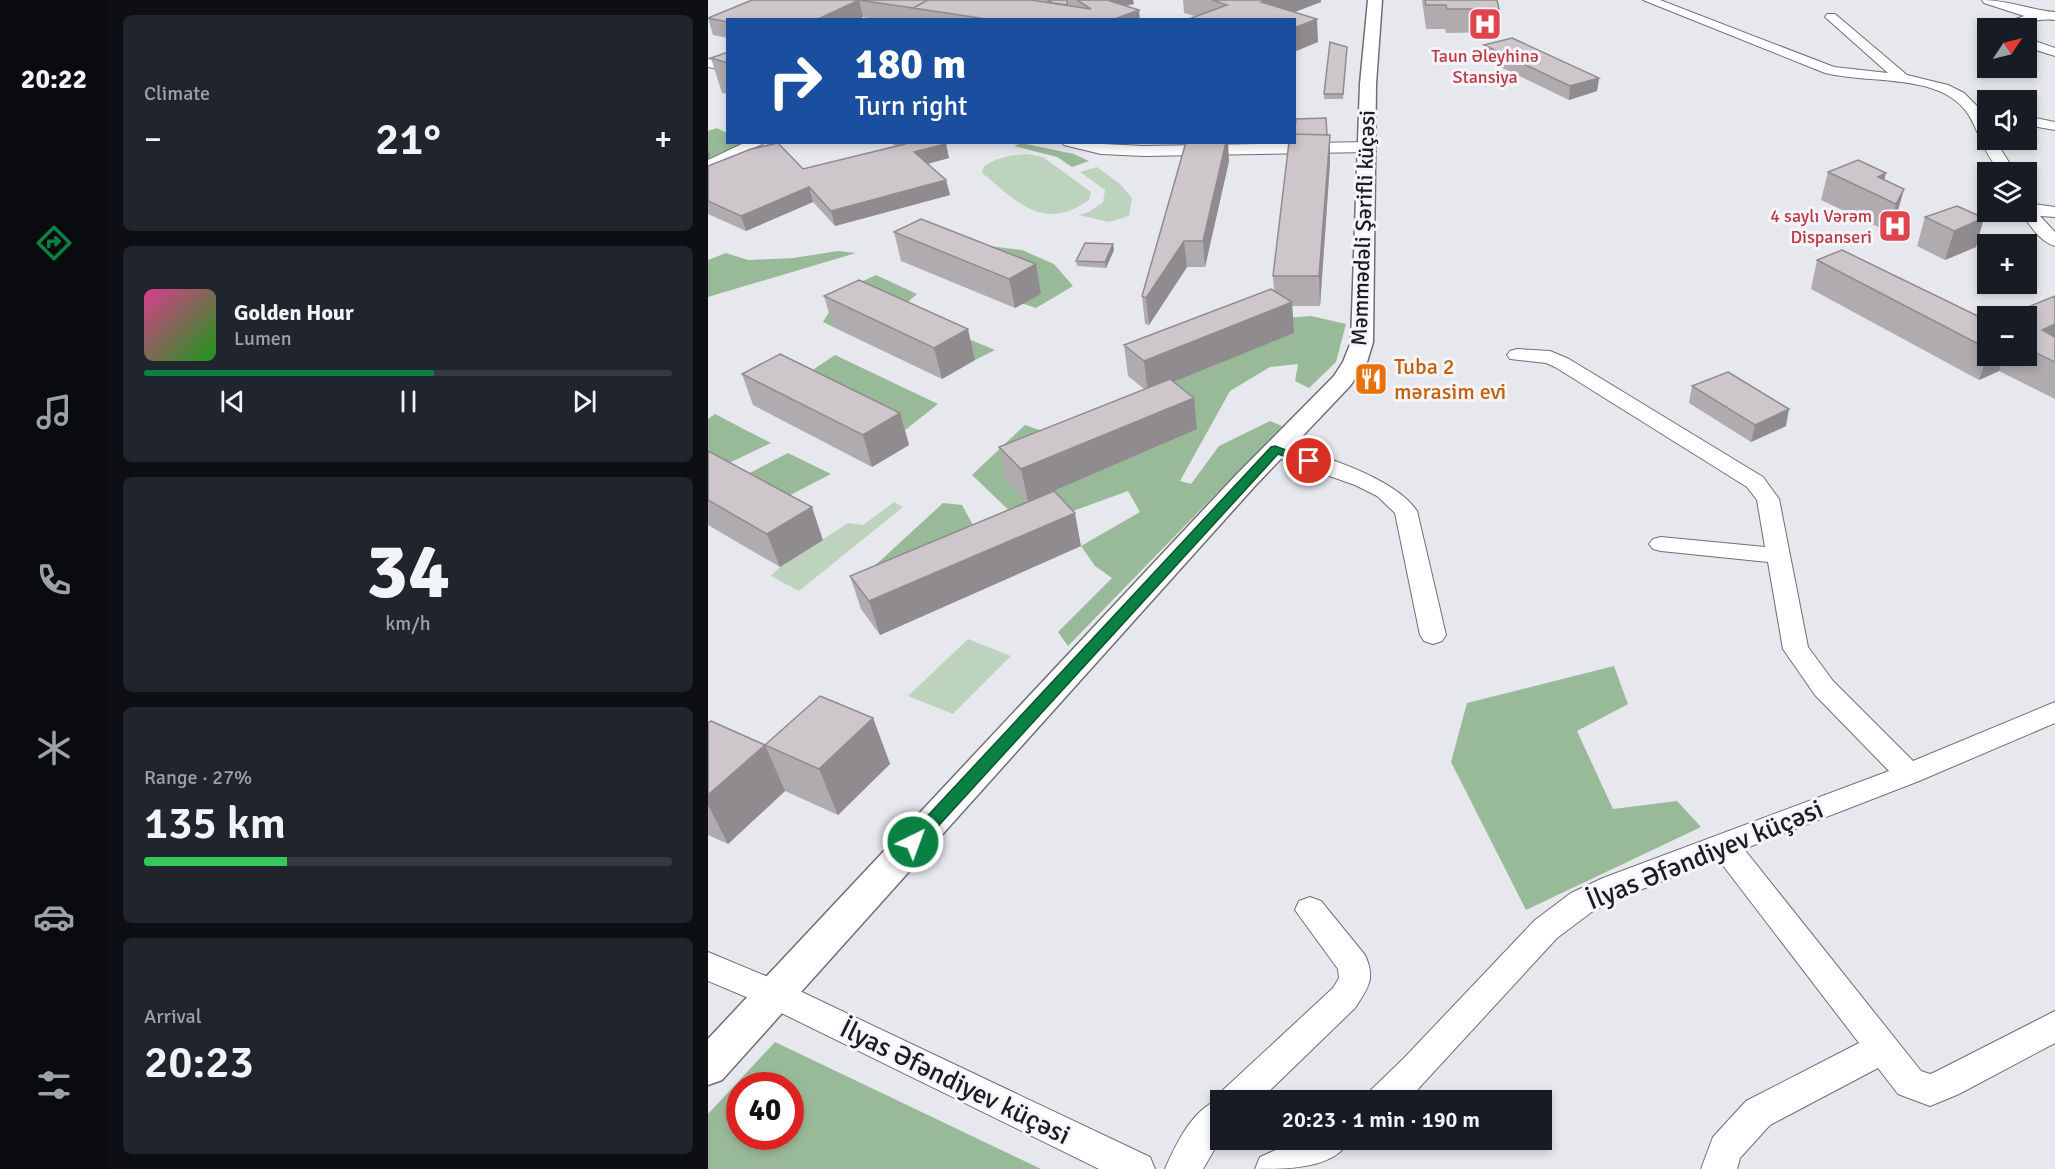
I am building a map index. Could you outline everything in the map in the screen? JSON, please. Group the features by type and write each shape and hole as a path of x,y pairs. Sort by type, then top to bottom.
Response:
{"street":[{"name":"Məmmədəli Şərifli küçəsi","path":"708,1067 1275,449 1342,381 1355,362 1362,342 1368,84 1376,0"},
{"path":"1649,0 1830,70 1854,75 1902,78 1947,91 1971,109 1977,120"},
{"path":"1988,0 2055,16"},
{"path":"2030,18 2055,7"},
{"path":"1832,17 1902,78"},
{"path":"2037,46 2055,52"},
{"path":"708,63 726,67"},
{"path":"1971,109 1977,110"},
{"path":"2037,122 2055,126"},
{"path":"708,166 755,144"},
{"path":"1078,144 1101,149 1143,151 1368,147"},
{"path":"2037,210 2055,212"},
{"path":"2037,220 2055,241"},
{"path":"1517,354 1550,357 1562,363 1755,482 1768,499 1796,649 1824,688 1909,774"},
{"path":"1275,449 1370,483 1385,491 1406,511 1433,635"},
{"path":"1661,544 1779,555"},
{"name":"İlyas Əfəndiyev küçəsi","path":"1394,1090 1555,922 1582,902 1909,774 2055,712"},
{"path":"1724,845 1910,1083 1930,1090 2055,1026"},
{"path":"1247,1090 1344,998 1355,981 1354,964 1310,910"},
{"name":"İlyas Əfəndiyev küçəsi","path":"708,966 774,994 1137,1169"},
{"path":"1719,1169 1725,1149 1758,1113 1883,1048"},
{"path":"1184,1169 1210,1125"},
{"path":"1273,1169 1314,1150"}],"green space":[{"path":"717,128 726,132 726,144 747,144 708,160 708,131"},
{"path":"1026,144 1074,154 1089,161 1072,167 1057,157 1014,146"},
{"path":"1027,154 1043,157 1091,192 1089,200 1058,214 1044,213 1019,203 982,173 984,166 994,160"},
{"path":"1097,167 1120,184 1132,198 1129,216 1109,222 1079,215 1089,212 1103,202 1105,190 1080,172"},
{"path":"937,240 1022,250 1054,264 1073,286 1036,308 1024,304"},
{"path":"838,251 856,253 708,297 708,260 726,253 748,260 793,258"},
{"path":"876,275 917,294 899,310 995,350 975,360 867,310 833,327 823,322 845,293"},
{"path":"1311,316 1346,324 1336,362 1309,388 1295,381 1298,364 1270,367 1230,391 1180,481 1191,484 1219,446 1270,421 1282,426 1068,646 1058,632 1112,578 1095,566 1081,546 1140,512 1128,491 1073,511 869,571 943,503 962,505 979,536 1018,519 972,475 1025,425 1051,434 1165,385 1273,319"},
{"path":"835,355 938,404 895,438 790,385"},
{"path":"715,414 771,443 729,463 742,477 788,453 831,474 765,508 708,476 708,419"},
{"path":"894,502 903,507 799,591 771,576 780,567 848,523 863,525"},
{"path":"968,639 1011,656 953,714 908,696"},
{"path":"1614,666 1628,704 1577,731 1613,809 1677,801 1701,827 1526,910 1451,762 1467,703"},
{"path":"775,1042 1041,1169 708,1169 708,1114 726,1095 726,1150 804,1150 804,1072 747,1072"}],"building":[{"path":"752,0 859,0 820,18 726,18 726,22 708,18"},
{"path":"859,0 928,0 913,8"},
{"path":"928,0 1030,0 1091,9 1077,0 1107,0 1139,10 1117,18 980,18 913,8"},
{"path":"1047,0 1067,0 1067,5 1053,3"},
{"path":"1212,0 1265,0 1261,2 1317,19 1296,27 1296,18 1191,18 1227,5"},
{"path":"1425,0 1497,0 1499,9 1447,9 1446,5 1426,5"},
{"path":"1512,38 1599,78 1570,86 1484,45"},
{"path":"1330,42 1347,47 1343,94 1324,94"},
{"path":"726,53 726,62 711,58"},
{"path":"1326,118 1327,135 1296,134 1296,119"},
{"path":"1296,134 1330,135 1319,276 1273,276 1289,144 1296,144"},
{"path":"779,144 803,169 905,144 946,144 914,152 946,180 831,211 809,187 741,216 708,201 708,166 751,149"},
{"path":"1185,144 1226,144 1203,241 1184,241 1146,298 1142,296"},
{"path":"1858,160 1886,173 1878,177 1904,189 1896,204 1828,172"},
{"path":"1957,206 1977,215 1977,221 1954,231 1925,217"},
{"path":"921,219 1036,264 1009,279 894,232"},
{"path":"1085,243 1113,244 1105,262 1076,261"},
{"path":"1842,250 1977,316 1977,343 1817,260"},
{"path":"859,280 968,329 934,348 824,296"},
{"path":"1271,289 1292,302 1144,361 1124,345"},
{"path":"2055,296 2055,324 2042,330 2055,337 2055,362 2037,353 2037,306 2030,306"},
{"path":"780,354 900,413 863,435 742,374"},
{"path":"1728,372 1789,409 1755,425 1692,386"},
{"path":"1170,379 1194,398 1021,469 999,447"},
{"path":"708,451 812,507 767,534 708,500"},
{"path":"1054,491 1075,513 869,601 850,576"},
{"path":"820,696 873,718 819,769 765,745"},
{"path":"711,721 765,745 708,795 708,723"}],"place":[{"name":"Taun Əleyhinə Stansiya","path":"1485,24"},
{"name":"4 saylı Vərəm Dispanseri","path":"1895,226"},
{"name":"Tuba 2 mərasim evi","path":"1371,379"}],"route":[{"path":"913,842 1275,449 1309,461"}]}
